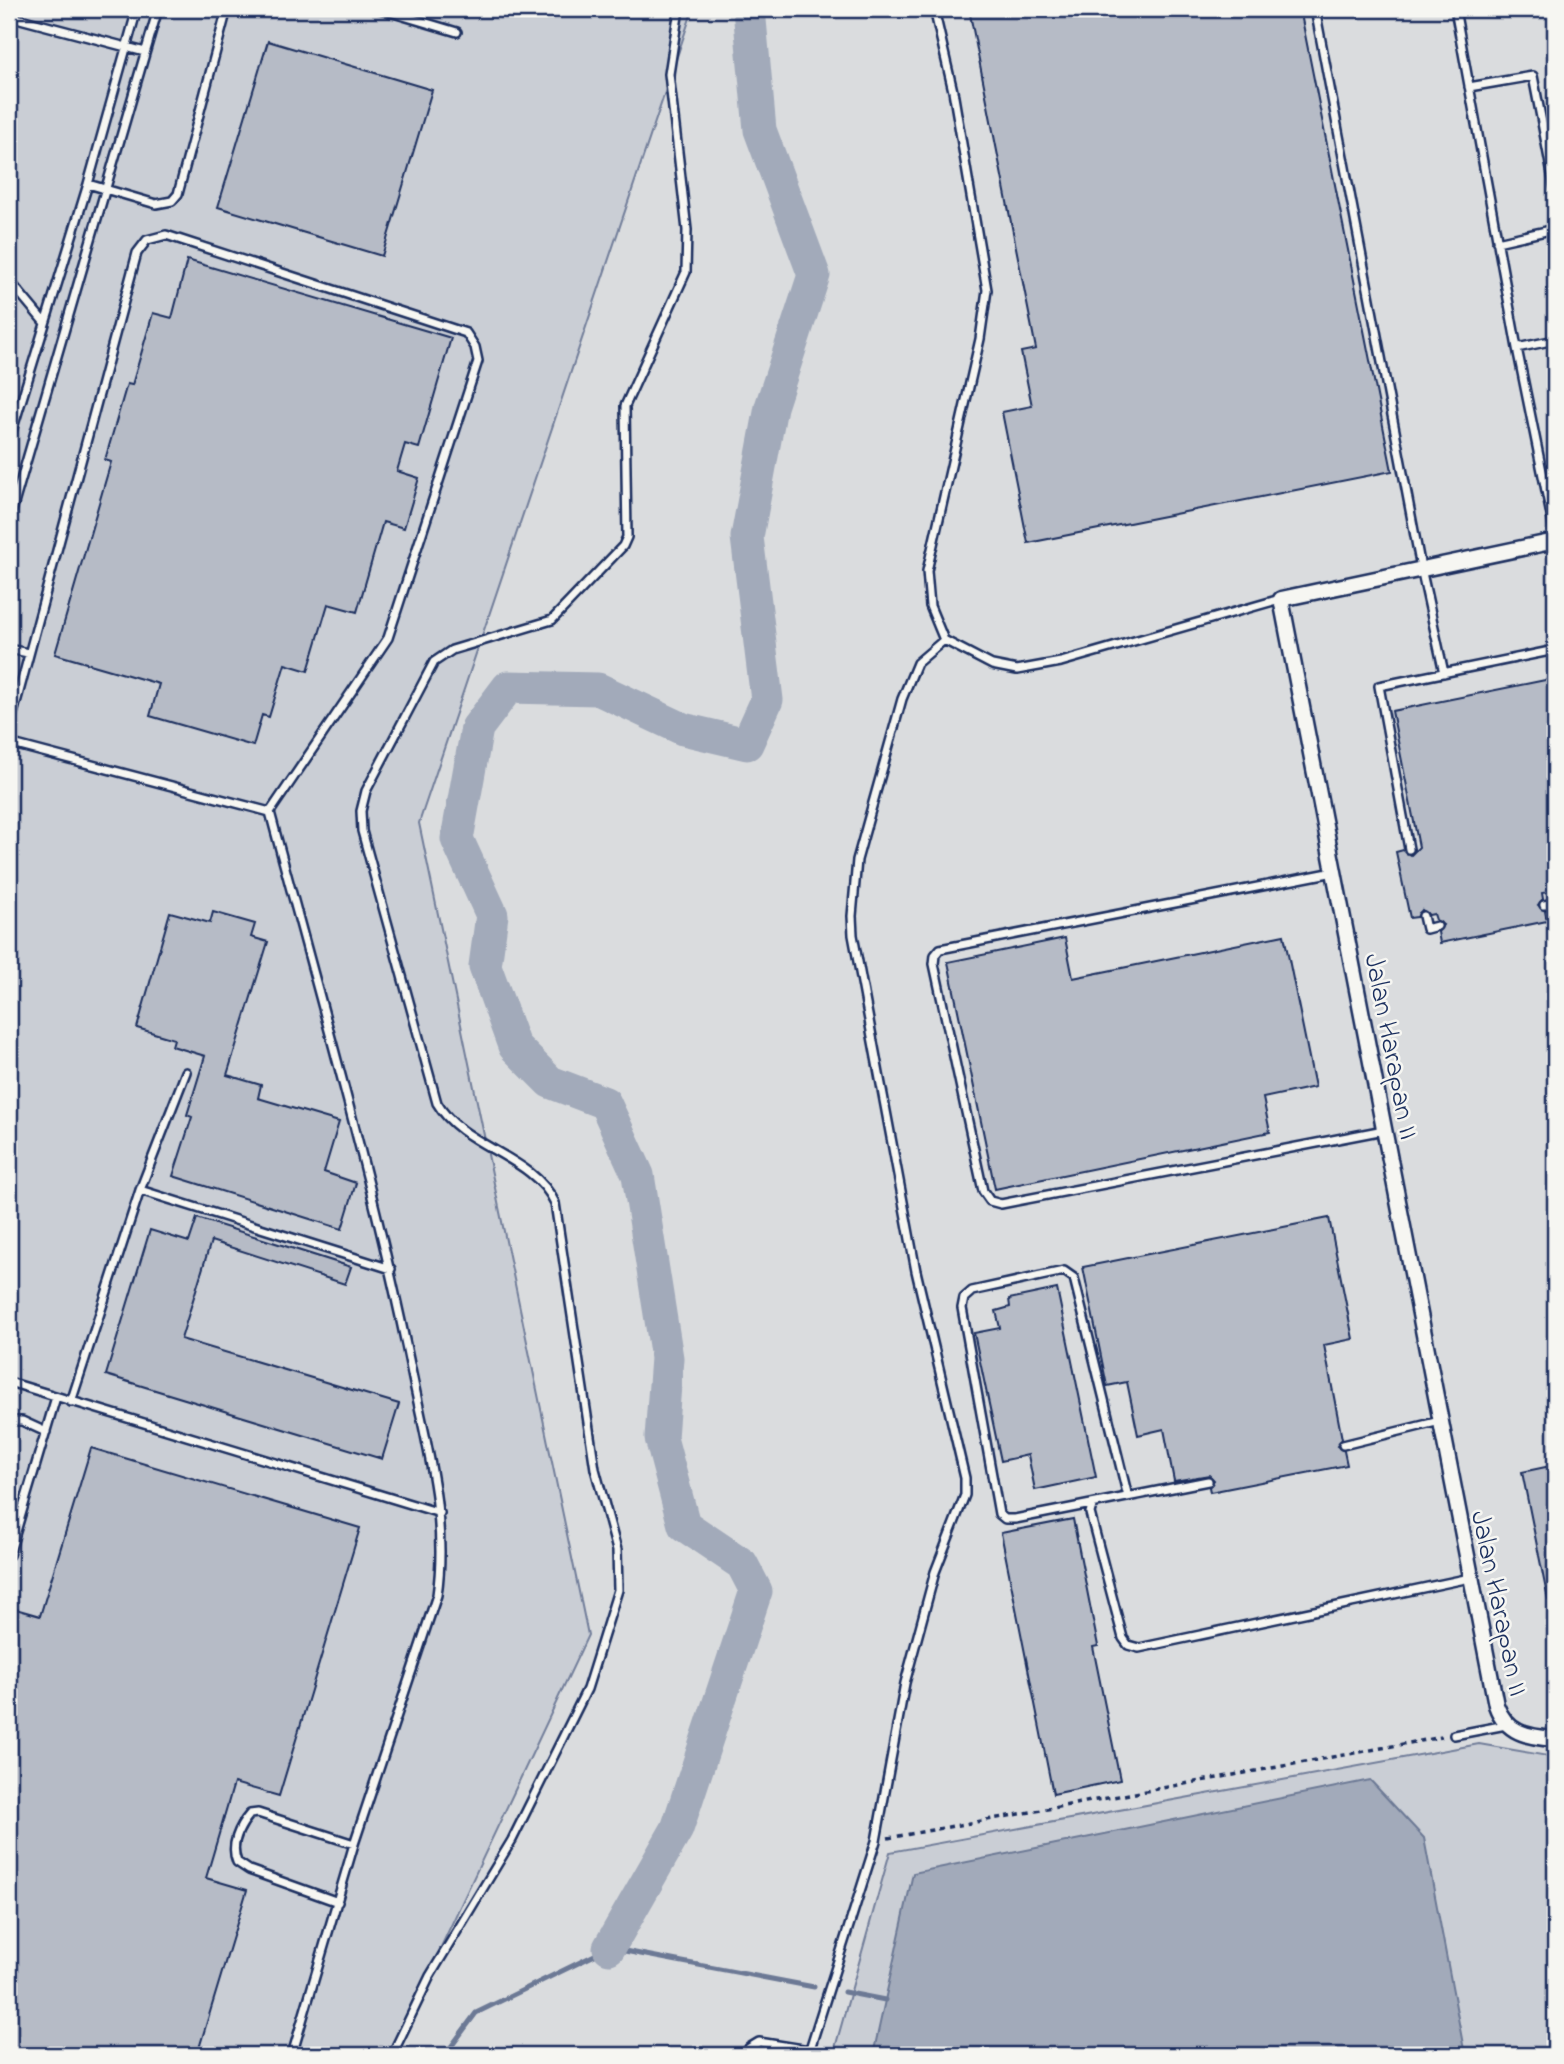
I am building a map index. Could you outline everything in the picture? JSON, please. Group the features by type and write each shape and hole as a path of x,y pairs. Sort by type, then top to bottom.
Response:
{"street":[{"path":"1281,598 1555,541"},
{"name":"Jalan Harapan II","path":"1281,598 1496,1705 1506,1725 1535,1738 1555,1739"}],"lane":[{"path":"9,441 88,184 137,9"},
{"path":"9,522 158,9"},
{"path":"88,184 106,192 156,204 172,201 178,194 227,9"},
{"path":"380,9 457,32"},
{"path":"393,2055 430,1976 512,1840 587,1689 618,1590 619,1576 612,1529 595,1469 555,1203 544,1184 458,1126 437,1103 362,831 361,811 366,791 434,662 453,650 552,621 623,546 627,537 625,406 686,272 687,230 669,74 679,9"},
{"path":"934,9 953,91 987,290 980,339 927,571 930,606 944,640 992,665 1017,670 1061,662 1281,598"},
{"path":"1315,9 1421,568 1444,673"},
{"path":"1455,9 1517,348 1555,535"},
{"path":"9,16 145,52"},
{"path":"1469,88 1533,75 1555,190"},
{"path":"1497,242 1555,229"},
{"path":"9,729 137,253 147,240 166,234 466,333 475,347 478,361 388,638 270,812 391,1269 440,1513 441,1563 436,1595 354,1844 292,2055"},
{"path":"9,280 44,322"},
{"path":"1517,348 1555,340"},
{"path":"747,2055 749,2048 759,2042 809,2053 876,1841 905,1683 935,1572 965,1495 965,1478 916,1271 853,934 852,916 857,860 902,699 917,663 930,648 944,640"},
{"path":"9,649 28,653"},
{"path":"1409,849 1379,686 1555,650"},
{"path":"9,743 270,812"},
{"path":"1334,872 940,948 935,955 934,964 982,1191 990,1201 1001,1204 1384,1130"},
{"path":"1544,905 1555,903"},
{"path":"1423,916 1426,929 1437,926"},
{"path":"71,1402 139,1190 186,1072"},
{"path":"139,1190 391,1269"},
{"path":"1128,1497 1074,1278 1064,1271 972,1292 964,1298 962,1308 999,1514 1005,1519 1015,1520 1092,1506 1208,1481"},
{"path":"9,1382 440,1513"},
{"path":"9,1555 56,1397"},
{"path":"9,1421 22,1421 46,1432"},
{"path":"1343,1445 1440,1422"},
{"path":"1092,1506 1090,1513 1123,1638 1128,1645 1139,1648 1470,1578"},
{"path":"1454,1735 1506,1725"},
{"path":"338,1902 249,1870 237,1862 234,1845 241,1824 250,1814 258,1813 354,1844"}],"path":[{"path":"876,1841 1454,1735"}],"shaded area":[{"path":"9,9 1555,9 1555,2055 9,2055"},
{"path":"9,9 693,9 419,823 588,1635 390,2055 9,2055"},
{"path":"1479,1744 1548,1756 1555,1792 1555,2055 833,2055 890,1852"}],"water":[{"path":"1370,1780 1424,1838 1465,2055 873,2055 913,1873"}],"building":[{"path":"969,9 1300,9 1392,471 1028,543 1002,412 1032,406 1021,352 1036,349"},
{"path":"268,41 432,90 382,256 218,207"},
{"path":"187,260 451,338 419,448 405,444 397,471 419,478 404,528 383,522 357,612 328,604 308,671 285,664 269,717 262,715 253,746 150,716 159,684 55,654 111,462 105,460 127,384 132,385 153,313 172,318"},
{"path":"1555,678 1555,891 1542,893 1543,899 1538,905 1545,911 1547,921 1440,943 1438,932 1443,925 1436,920 1434,914 1429,915 1422,910 1417,917 1410,918 1396,852 1403,850 1411,855 1419,847 1392,711"},
{"path":"170,912 210,923 213,912 255,924 251,937 268,942 227,1075 261,1085 258,1098 339,1122 324,1172 356,1183 342,1229 173,1176 192,1117 187,1115 205,1056 172,1046 174,1039 137,1028"},
{"path":"1284,935 1315,1087 1263,1098 1270,1132 995,1189 948,962 1065,938 1073,978"},
{"path":"197,1218 351,1267 345,1284 211,1241 181,1339 399,1404 382,1459 106,1375 150,1230 189,1242"},
{"path":"1329,1218 1353,1339 1324,1345 1342,1439 1337,1446 1344,1451 1347,1465 1210,1492 1209,1487 1214,1480 1209,1475 1174,1481 1164,1429 1138,1435 1127,1382 1107,1386 1083,1267"},
{"path":"1057,1289 1096,1477 1035,1490 1028,1455 1001,1461 974,1333 1000,1328 996,1311 1010,1307 1009,1299"},
{"path":"91,1448 360,1528 279,1796 234,1783 206,1878 247,1890 197,2055 9,2055 9,1607 40,1616"},
{"path":"1555,1465 1555,1599 1548,1600 1522,1472"},
{"path":"1073,1519 1098,1646 1093,1647 1120,1780 1053,1794 1001,1533"}],"waterway":[{"path":"609,1948 677,1829 756,1591 742,1564 684,1525 661,1438 667,1358 638,1175 605,1103 550,1082 514,1046 485,966 492,915 457,839 477,728 508,687 598,689 683,729 747,744 767,700 747,537 771,407 814,275 760,130 749,9"},
{"path":"445,2055 476,2013 609,1948 814,1987"},
{"path":"844,1992 885,2000"}]}
